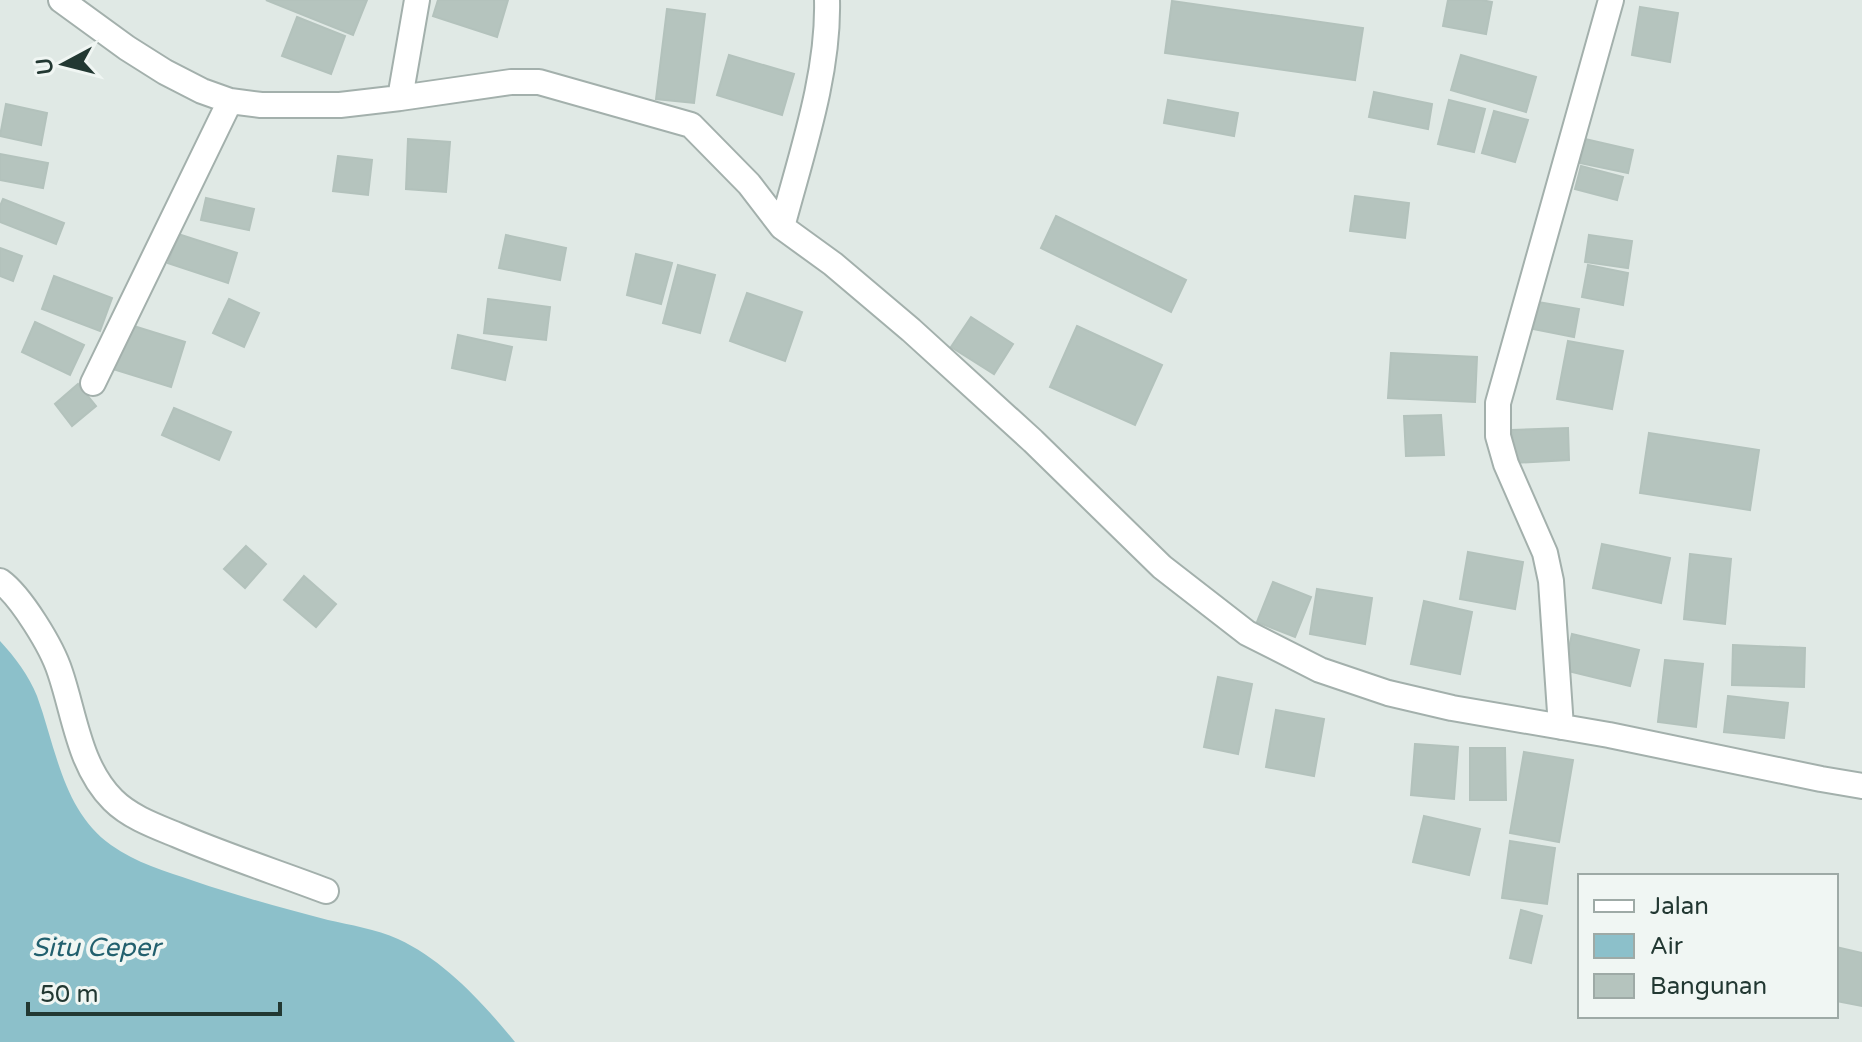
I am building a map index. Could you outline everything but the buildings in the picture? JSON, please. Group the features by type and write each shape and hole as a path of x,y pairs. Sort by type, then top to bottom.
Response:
{"street":[{"path":"61,0 165,72 230,101 261,105 340,105 511,82 539,82 691,125 749,184 782,227 833,264 911,330 1033,441 1162,567 1247,633 1320,670 1388,693 1862,786"},
{"path":"400,98 417,0"},
{"path":"782,227 817,93 827,0"},
{"path":"1561,727 1551,581 1545,553 1506,464 1498,436 1498,403 1611,0"},
{"path":"93,383 230,101"},
{"path":"0,581 12,590 35,623 59,668 90,770 114,801 146,822 171,833 326,891"}],"water":[{"name":"Situ Ceper","path":"0,641 34,689 72,797 95,831 111,845 151,866 211,886 398,939 447,971 515,1042 0,1042"}]}
